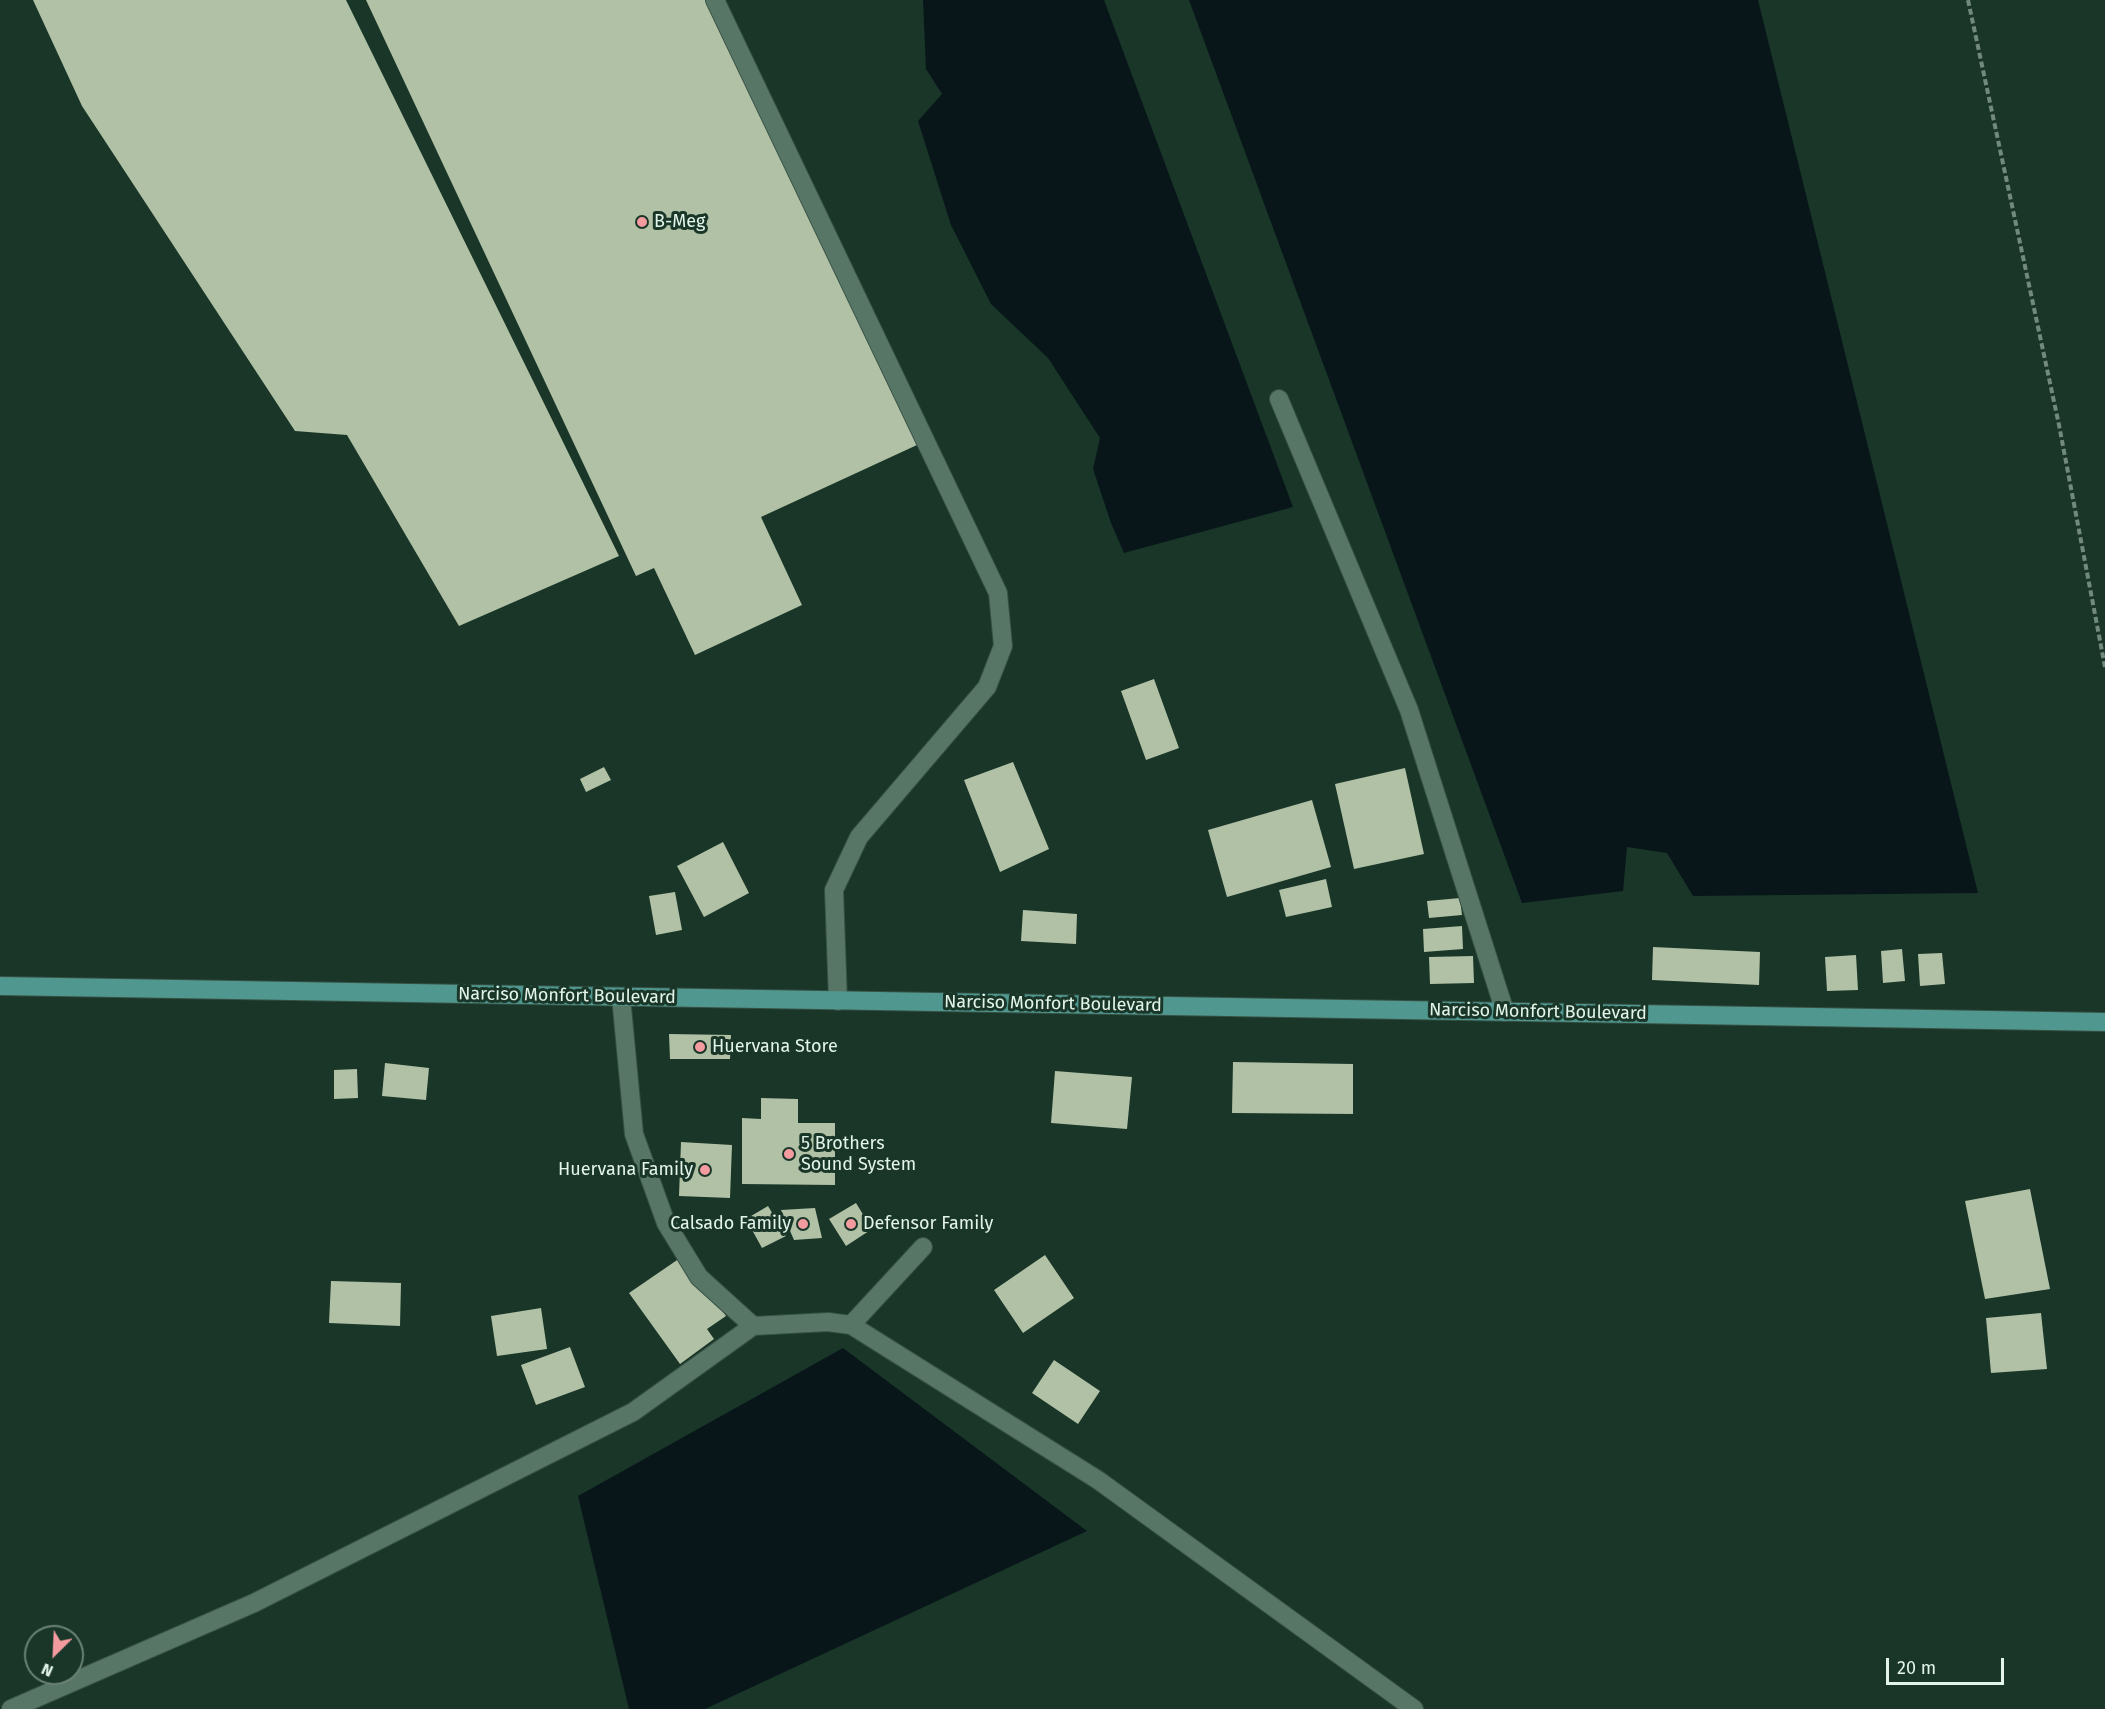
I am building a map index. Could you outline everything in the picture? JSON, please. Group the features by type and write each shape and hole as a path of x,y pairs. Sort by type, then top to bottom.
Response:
{"main road":[{"name":"Narciso Monfort Boulevard","path":"0,986 2105,1022"}],"street":[{"path":"714,0 999,593 1003,646 987,687 859,837 834,890 838,1000"},
{"path":"1279,399 1409,710 1505,1012"},
{"path":"621,996 634,1134 666,1223 699,1277 753,1326"},
{"path":"851,1325 923,1247"},
{"path":"12,1709 254,1603 633,1412 753,1326 828,1322 851,1325 1098,1480 1414,1709"}],"path":[{"path":"1968,0 2059,425 2105,667"}],"shaded area":[{"path":"923,0 1104,0 1293,507 1124,553 1111,523 1093,469 1100,438 1048,358 991,304 951,225 918,121 942,94 926,69"},
{"path":"1189,0 1758,0 1978,893 1693,896 1667,853 1627,847 1623,891 1522,903"},
{"path":"843,1348 1087,1531 705,1709 629,1709 578,1496"}],"building":[{"path":"33,0 346,0 619,556 459,626 347,435 295,431 82,106"},
{"name":"B-Meg","path":"366,0 709,0 917,445 761,517 802,605 695,655 654,568 636,576"},
{"path":"1154,679 1179,748 1146,760 1121,691"},
{"path":"1013,762 1049,849 1000,872 964,780"},
{"path":"604,767 611,780 586,792 580,779"},
{"path":"1405,768 1424,854 1354,869 1335,784"},
{"path":"1312,800 1331,867 1227,897 1208,830"},
{"path":"723,842 749,893 704,917 677,866"},
{"path":"1326,879 1332,907 1286,917 1279,890"},
{"path":"675,892 682,930 656,935 649,896"},
{"path":"1460,898 1462,915 1429,918 1427,901"},
{"path":"1023,910 1077,914 1076,944 1021,941"},
{"path":"1462,926 1463,949 1424,952 1423,929"},
{"path":"1653,947 1760,952 1759,985 1652,980"},
{"path":"1902,949 1905,981 1883,983 1881,951"},
{"path":"1942,953 1945,984 1920,986 1918,954"},
{"path":"1856,955 1858,990 1827,991 1825,957"},
{"path":"1473,956 1474,983 1430,984 1429,957"},
{"name":"Huervana Store","path":"669,1034 731,1035 730,1059 670,1059"},
{"path":"1233,1062 1353,1064 1353,1114 1232,1113"},
{"path":"385,1063 429,1068 426,1100 382,1096"},
{"path":"357,1069 358,1098 334,1099 334,1070"},
{"path":"1055,1071 1132,1077 1127,1129 1051,1123"},
{"name":"5 Brothers Sound System","path":"761,1098 798,1099 798,1123 835,1123 835,1185 742,1184 742,1118 761,1119"},
{"name":"Huervana Family","path":"681,1142 732,1145 730,1198 679,1196"},
{"path":"2030,1189 2050,1289 1985,1299 1965,1201"},
{"name":"Defensor Family","path":"856,1203 872,1229 846,1246 829,1219"},
{"path":"768,1206 786,1236 762,1248 746,1219"},
{"name":"Calsado Family","path":"815,1208 822,1238 794,1240 781,1210"},
{"path":"1045,1255 1074,1298 1023,1333 994,1290"},
{"path":"683,1256 726,1316 707,1329 714,1339 680,1364 629,1293"},
{"path":"331,1281 401,1283 400,1326 329,1323"},
{"path":"541,1308 547,1349 497,1356 491,1316"},
{"path":"2041,1313 2047,1369 1991,1373 1986,1318"},
{"path":"570,1347 585,1387 536,1405 521,1365"},
{"path":"1054,1360 1100,1391 1078,1424 1032,1393"}],"place":[{"name":"B-Meg","path":"642,222"},
{"name":"Huervana Store","path":"700,1047"},
{"name":"5 Brothers Sound System","path":"789,1154"},
{"name":"Huervana Family","path":"705,1170"},
{"name":"Calsado Family","path":"803,1224"},
{"name":"Defensor Family","path":"851,1224"}]}
